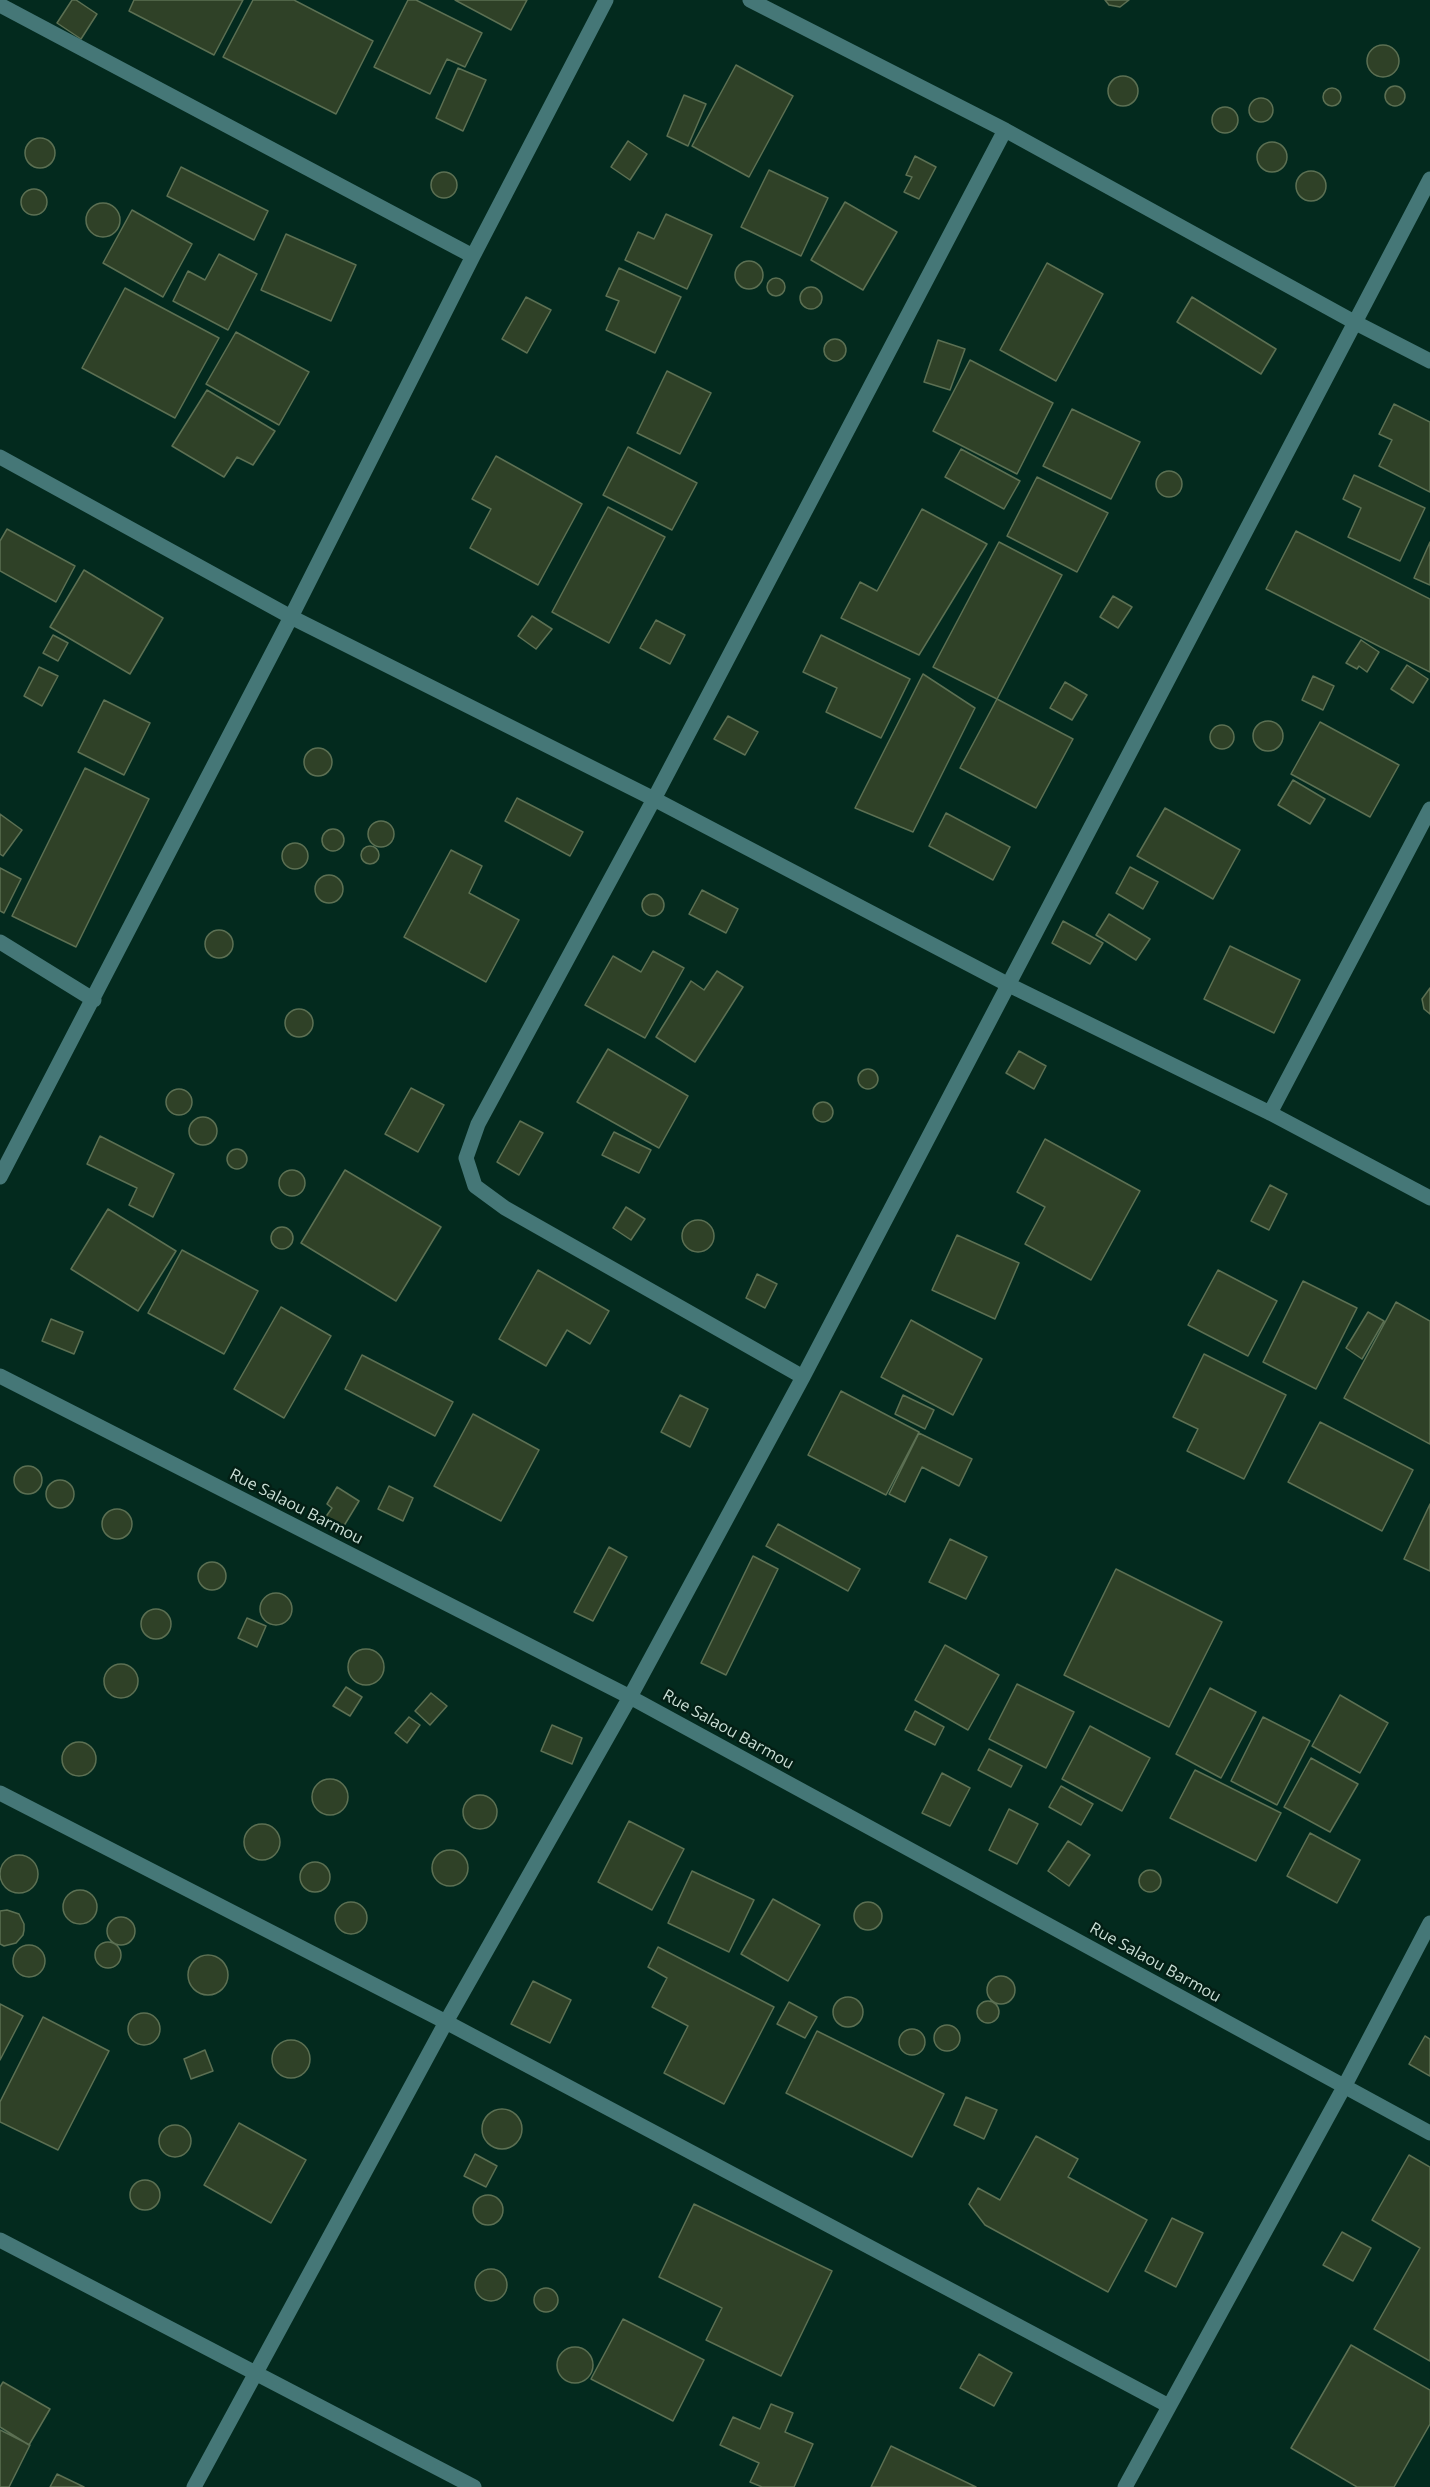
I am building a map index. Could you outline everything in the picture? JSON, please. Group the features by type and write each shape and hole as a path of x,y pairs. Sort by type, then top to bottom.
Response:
{"street":[{"path":"0,1177 291,617 473,256 606,0"},
{"path":"750,0 1005,130 1356,323 1430,361"},
{"path":"0,5 473,256"},
{"path":"803,1377 506,1208 475,1186 466,1158 478,1124 654,799 1005,130"},
{"path":"194,2487 446,2022 630,1697 803,1377 1430,179"},
{"path":"0,457 291,617 654,799 1007,984 1270,1113 1430,1198"},
{"path":"1270,1113 1430,809"},
{"path":"0,942 94,999"},
{"name":"Rue Salaou Barmou","path":"0,1376 630,1697 1430,2133"},
{"path":"0,1793 446,2022 1169,2406"},
{"path":"1125,2487 1344,2087 1430,1923"},
{"path":"0,2240 474,2487"}],"building":[{"path":"72,0 76,0 97,14 81,39 57,23"},
{"path":"134,0 243,0 214,55 129,11"},
{"path":"253,0 294,0 373,41 336,114 223,57"},
{"path":"408,0 416,0 482,33 465,67 447,59 430,94 374,67"},
{"path":"455,0 527,0 511,30"},
{"path":"1105,0 1129,0 1120,7 1109,5"},
{"path":"1383,45 1394,50 1399,61 1394,72 1383,77 1372,72 1367,61 1372,50"},
{"path":"736,65 793,96 749,177 692,146"},
{"path":"458,68 486,80 463,131 436,118"},
{"path":"1123,76 1129,77 1137,85 1137,97 1129,105 1123,106 1117,105 1109,97 1108,91 1109,85 1117,77"},
{"path":"1395,86 1402,89 1405,96 1402,103 1395,106 1388,103 1385,96 1388,89"},
{"path":"1332,88 1338,91 1341,97 1338,103 1332,106 1326,103 1323,97 1326,91"},
{"path":"684,95 706,104 688,146 667,136"},
{"path":"1261,98 1270,101 1273,110 1270,119 1261,122 1252,119 1249,110 1252,101"},
{"path":"1225,107 1234,111 1238,120 1234,129 1225,133 1216,129 1212,120 1216,111"},
{"path":"40,138 51,142 55,153 51,164 40,168 29,164 25,153 29,142"},
{"path":"628,141 647,154 630,180 611,167"},
{"path":"1272,142 1283,146 1287,157 1283,168 1272,172 1261,168 1257,157 1261,146"},
{"path":"915,156 936,167 919,199 904,192 912,177 906,175"},
{"path":"181,167 268,211 254,240 167,196"},
{"path":"769,170 828,198 801,256 741,227"},
{"path":"1311,171 1317,172 1325,180 1325,192 1317,200 1311,201 1305,200 1297,192 1296,186 1297,180 1305,172"},
{"path":"444,172 454,175 457,185 454,195 444,198 434,195 431,185 434,175"},
{"path":"34,189 43,193 47,202 43,211 34,215 25,211 21,202 25,193"},
{"path":"845,202 897,232 863,290 811,260"},
{"path":"103,203 115,208 120,220 115,232 103,237 91,232 86,220 91,208"},
{"path":"132,210 192,244 163,297 103,263"},
{"path":"666,214 712,235 687,289 625,260 638,232 654,239"},
{"path":"286,234 356,265 331,321 261,290"},
{"path":"219,254 257,274 228,330 173,301 188,271 205,280"},
{"path":"749,261 759,265 763,275 759,285 749,289 739,285 735,275 739,265"},
{"path":"1047,263 1103,294 1056,381 1000,350"},
{"path":"619,268 681,297 655,353 606,330 619,301 606,296"},
{"path":"776,278 782,281 785,287 782,293 776,296 770,293 767,287 770,281"},
{"path":"811,287 819,290 822,298 819,306 811,309 803,306 800,298 803,290"},
{"path":"125,288 219,338 175,418 82,368"},
{"path":"526,297 551,310 527,353 502,339"},
{"path":"1192,297 1276,349 1261,374 1177,322"},
{"path":"236,332 309,372 279,425 206,384"},
{"path":"835,339 843,342 846,350 843,358 835,361 827,358 824,350 827,342"},
{"path":"938,340 965,349 950,390 924,382"},
{"path":"970,360 1053,403 1017,474 933,431"},
{"path":"667,371 711,393 680,454 637,433"},
{"path":"207,390 275,431 253,465 237,457 224,477 172,446"},
{"path":"1394,404 1430,422 1430,492 1379,466 1392,440 1379,434"},
{"path":"1072,409 1140,442 1111,499 1043,466"},
{"path":"628,447 697,483 672,530 603,495"},
{"path":"961,449 1020,481 1004,509 945,477"},
{"path":"496,456 582,504 538,585 470,548 491,509 472,499"},
{"path":"1169,471 1178,475 1182,484 1178,493 1169,497 1160,493 1156,484 1160,475"},
{"path":"1354,475 1425,508 1400,561 1348,537 1361,508 1343,499"},
{"path":"1037,477 1108,513 1077,572 1007,536"},
{"path":"608,507 665,537 609,643 552,612"},
{"path":"922,509 987,544 919,655 841,618 860,582 877,591"},
{"path":"7,529 75,566 56,602 0,571 0,541"},
{"path":"1296,531 1430,599 1430,672 1266,589"},
{"path":"999,542 1062,575 997,699 933,667"},
{"path":"1430,542 1430,585 1414,578"},
{"path":"84,570 163,618 130,674 50,627"},
{"path":"1113,596 1132,607 1118,628 1100,617"},
{"path":"532,616 552,629 536,649 518,636"},
{"path":"656,620 685,635 670,664 640,648"},
{"path":"53,635 68,643 58,661 43,653"},
{"path":"821,635 910,679 881,738 826,712 837,688 803,672"},
{"path":"1361,640 1379,652 1367,672 1359,666 1357,669 1346,663"},
{"path":"1407,665 1428,679 1413,703 1391,689"},
{"path":"39,667 58,676 42,706 24,696"},
{"path":"923,674 975,708 913,832 855,808"},
{"path":"1313,676 1334,686 1323,710 1302,700"},
{"path":"1065,682 1087,695 1072,720 1050,708"},
{"path":"997,699 1073,739 1036,808 960,768"},
{"path":"104,700 150,723 124,775 78,752"},
{"path":"728,716 758,732 745,755 714,739"},
{"path":"1268,721 1274,722 1282,730 1282,742 1274,750 1268,751 1262,750 1254,742 1253,736 1254,730 1262,722"},
{"path":"1320,722 1399,765 1370,817 1291,774"},
{"path":"1222,725 1231,728 1234,737 1231,746 1222,749 1213,746 1210,737 1213,728"},
{"path":"318,748 328,752 332,762 328,772 318,776 308,772 304,762 308,752"},
{"path":"85,768 149,799 76,947 12,916"},
{"path":"1293,780 1325,799 1310,824 1278,805"},
{"path":"517,798 583,832 570,856 505,821"},
{"path":"1165,808 1240,850 1213,899 1137,856"},
{"path":"946,813 1010,847 993,880 929,846"},
{"path":"0,814 22,830 3,856 0,854"},
{"path":"381,821 390,825 394,834 390,843 381,847 372,843 368,834 372,825"},
{"path":"329,829 337,829 344,836 344,844 337,851 329,851 322,844 322,836"},
{"path":"295,843 304,847 308,856 304,865 295,869 286,865 282,856 286,847"},
{"path":"366,846 374,846 379,851 377,862 366,864 361,859 361,851"},
{"path":"451,850 482,866 469,893 519,920 486,982 404,937"},
{"path":"1130,867 1158,882 1143,909 1116,893"},
{"path":"0,868 21,879 4,913 0,911"},
{"path":"329,875 339,879 343,889 339,899 329,903 319,899 315,889 319,879"},
{"path":"702,890 738,909 726,933 689,914"},
{"path":"649,894 657,894 664,901 664,909 657,916 649,916 642,909 642,901"},
{"path":"1109,914 1150,939 1136,960 1096,935"},
{"path":"1063,921 1103,943 1090,964 1052,943"},
{"path":"219,930 229,934 233,944 229,954 219,958 209,954 205,944 209,934"},
{"path":"1230,946 1300,980 1274,1033 1204,999"},
{"path":"653,951 684,968 645,1038 585,1005 613,956 641,972"},
{"path":"717,971 743,987 695,1062 656,1037 691,981 704,990"},
{"path":"1430,988 1430,1014 1424,1009 1422,999"},
{"path":"299,1009 309,1013 313,1023 309,1033 299,1037 289,1033 285,1023 289,1013"},
{"path":"608,1049 688,1096 659,1148 577,1102"},
{"path":"1019,1051 1046,1066 1034,1089 1006,1073"},
{"path":"868,1069 875,1072 878,1079 875,1086 868,1089 861,1086 858,1079 861,1072"},
{"path":"411,1088 444,1105 418,1152 385,1134"},
{"path":"179,1089 188,1093 192,1102 188,1111 179,1115 170,1111 166,1102 170,1093"},
{"path":"823,1102 830,1105 833,1112 830,1119 823,1122 816,1119 813,1112 816,1105"},
{"path":"203,1117 213,1121 217,1131 213,1141 203,1145 193,1141 189,1131 193,1121"},
{"path":"520,1121 543,1133 519,1175 497,1162"},
{"path":"614,1132 651,1150 639,1173 602,1155"},
{"path":"100,1136 174,1174 153,1217 129,1205 137,1188 87,1164"},
{"path":"1045,1139 1140,1191 1091,1280 1025,1244 1045,1207 1017,1192"},
{"path":"237,1149 244,1152 247,1159 244,1166 237,1169 230,1166 227,1159 230,1152"},
{"path":"292,1170 301,1174 305,1183 301,1192 292,1196 283,1192 279,1183 283,1174"},
{"path":"345,1170 441,1227 396,1301 301,1243"},
{"path":"1270,1185 1287,1194 1269,1230 1251,1221"},
{"path":"626,1207 645,1219 631,1240 613,1228"},
{"path":"108,1209 176,1251 138,1311 71,1269"},
{"path":"698,1220 709,1225 714,1236 709,1247 698,1252 687,1247 682,1236 687,1225"},
{"path":"282,1227 290,1230 293,1238 290,1246 282,1249 274,1246 271,1238 274,1230"},
{"path":"957,1235 1019,1263 995,1319 932,1290"},
{"path":"182,1250 258,1291 224,1354 148,1313"},
{"path":"538,1270 609,1311 590,1344 567,1330 546,1366 499,1339"},
{"path":"1218,1270 1277,1301 1248,1356 1188,1325"},
{"path":"757,1274 777,1284 765,1308 746,1298"},
{"path":"1303,1281 1357,1308 1316,1389 1263,1362"},
{"path":"1396,1302 1430,1321 1430,1444 1344,1398"},
{"path":"281,1307 331,1336 284,1418 234,1389"},
{"path":"1368,1312 1384,1321 1362,1359 1346,1348"},
{"path":"51,1319 83,1332 74,1354 42,1341"},
{"path":"911,1320 982,1359 953,1415 881,1377"},
{"path":"1204,1354 1286,1395 1244,1479 1187,1451 1198,1429 1173,1417"},
{"path":"362,1355 453,1402 435,1436 345,1389"},
{"path":"841,1391 919,1432 886,1495 808,1455"},
{"path":"680,1395 708,1409 690,1447 661,1432"},
{"path":"903,1395 934,1410 925,1429 895,1414"},
{"path":"473,1414 539,1450 501,1521 434,1486"},
{"path":"1320,1422 1413,1470 1382,1531 1288,1482"},
{"path":"919,1433 972,1459 959,1486 922,1467 905,1502 889,1494"},
{"path":"28,1466 38,1470 42,1480 38,1490 28,1494 18,1490 14,1480 18,1470"},
{"path":"60,1480 70,1484 74,1494 70,1504 60,1508 50,1504 46,1494 50,1484"},
{"path":"389,1486 413,1498 403,1521 378,1509"},
{"path":"337,1487 359,1501 342,1529 325,1518 332,1508 327,1504"},
{"path":"1430,1504 1430,1571 1404,1559"},
{"path":"117,1509 128,1513 132,1524 128,1535 117,1539 106,1535 102,1524 106,1513"},
{"path":"778,1524 860,1569 848,1591 766,1546"},
{"path":"950,1539 987,1557 966,1599 929,1582"},
{"path":"609,1547 627,1557 593,1621 574,1612"},
{"path":"753,1556 778,1569 726,1675 701,1663"},
{"path":"212,1562 222,1566 226,1576 222,1586 212,1590 202,1586 198,1576 202,1566"},
{"path":"1116,1569 1222,1622 1169,1727 1064,1675"},
{"path":"276,1593 288,1597 292,1609 288,1621 276,1625 264,1621 260,1609 264,1597"},
{"path":"156,1609 167,1613 171,1624 167,1635 156,1639 145,1635 141,1624 145,1613"},
{"path":"247,1618 266,1626 257,1647 238,1638"},
{"path":"945,1645 999,1675 968,1730 915,1700"},
{"path":"366,1649 379,1654 384,1667 379,1680 366,1685 353,1680 348,1667 353,1654"},
{"path":"121,1664 133,1669 138,1681 133,1693 121,1698 109,1693 104,1681 109,1669"},
{"path":"1017,1684 1074,1712 1046,1768 989,1739"},
{"path":"346,1687 362,1697 350,1716 333,1706"},
{"path":"1210,1688 1256,1712 1221,1778 1176,1754"},
{"path":"431,1693 447,1706 430,1725 415,1711"},
{"path":"1340,1695 1388,1723 1360,1773 1312,1746"},
{"path":"915,1711 944,1727 935,1745 905,1730"},
{"path":"409,1717 420,1725 407,1743 395,1733"},
{"path":"1263,1717 1310,1741 1277,1805 1231,1781"},
{"path":"552,1725 582,1738 572,1764 541,1751"},
{"path":"1090,1726 1150,1758 1122,1811 1062,1779"},
{"path":"79,1742 91,1747 96,1759 91,1771 79,1776 67,1771 62,1759 67,1747"},
{"path":"989,1749 1022,1766 1011,1787 978,1770"},
{"path":"1311,1758 1358,1784 1330,1832 1284,1807"},
{"path":"1195,1770 1281,1813 1256,1861 1170,1818"},
{"path":"942,1773 970,1788 950,1826 922,1813"},
{"path":"330,1779 342,1785 348,1797 342,1809 330,1815 318,1809 312,1797 318,1785"},
{"path":"1061,1786 1093,1804 1081,1825 1049,1807"},
{"path":"480,1795 492,1800 497,1812 492,1824 480,1829 468,1824 463,1812 468,1800"},
{"path":"1009,1809 1038,1824 1017,1864 989,1850"},
{"path":"629,1821 684,1849 652,1910 598,1882"},
{"path":"262,1824 274,1830 280,1842 274,1854 262,1860 250,1854 244,1842 250,1830"},
{"path":"1310,1833 1360,1860 1337,1903 1287,1876"},
{"path":"1068,1841 1090,1855 1069,1886 1048,1871"},
{"path":"450,1850 463,1855 468,1868 463,1881 450,1886 437,1881 432,1868 437,1855"},
{"path":"19,1855 32,1861 38,1874 32,1887 19,1893 6,1887 0,1874 6,1861"},
{"path":"315,1862 326,1866 330,1877 326,1888 315,1892 304,1888 300,1877 304,1866"},
{"path":"1150,1870 1160,1877 1161,1881 1154,1891 1150,1892 1140,1885 1139,1881 1146,1871"},
{"path":"692,1871 754,1900 729,1952 668,1923"},
{"path":"80,1890 92,1895 97,1907 92,1919 80,1924 68,1919 63,1907 68,1895"},
{"path":"773,1899 820,1925 788,1981 741,1954"},
{"path":"351,1902 362,1907 367,1918 362,1929 351,1934 340,1929 335,1918 340,1907"},
{"path":"868,1902 878,1906 882,1916 878,1926 868,1930 858,1926 854,1916 858,1906"},
{"path":"7,1910 19,1914 24,1930 16,1943 4,1946 0,1944 0,1911"},
{"path":"121,1917 131,1921 135,1931 131,1941 121,1945 111,1941 107,1931 111,1921"},
{"path":"108,1942 117,1946 121,1955 117,1964 108,1968 99,1964 95,1955 99,1946"},
{"path":"29,1945 41,1949 45,1961 41,1973 29,1977 17,1973 13,1961 17,1949"},
{"path":"658,1947 774,2007 724,2104 664,2073 688,2026 652,2007 667,1978 648,1967"},
{"path":"208,1955 216,1956 222,1961 227,1967 227,1983 222,1989 216,1994 208,1995 200,1994 194,1989 189,1983 188,1975 189,1967 194,1961 200,1956"},
{"path":"1001,1976 1011,1980 1015,1990 1011,2000 1001,2004 991,2000 987,1990 991,1980"},
{"path":"533,1981 571,2000 550,2043 511,2024"},
{"path":"848,1997 854,1998 862,2006 862,2018 854,2026 848,2027 842,2026 834,2018 833,2012 834,2006 842,1998"},
{"path":"988,2001 996,2004 999,2012 996,2020 988,2023 980,2020 977,2012 980,2004"},
{"path":"789,2002 817,2017 805,2038 777,2024"},
{"path":"0,2004 23,2016 0,2060"},
{"path":"144,2013 156,2017 160,2029 156,2041 144,2045 132,2041 128,2029 132,2017"},
{"path":"43,2017 109,2051 58,2150 0,2122 0,2102"},
{"path":"947,2025 956,2029 960,2038 956,2047 947,2051 938,2047 934,2038 938,2029"},
{"path":"912,2029 921,2033 925,2042 921,2051 912,2055 903,2051 899,2042 903,2033"},
{"path":"817,2031 944,2094 912,2157 786,2093"},
{"path":"1425,2036 1430,2039 1430,2076 1409,2064"},
{"path":"291,2040 304,2046 310,2059 304,2072 291,2078 278,2072 272,2059 278,2046"},
{"path":"205,2050 213,2071 191,2079 184,2059"},
{"path":"966,2097 997,2110 984,2139 954,2125"},
{"path":"502,2109 516,2115 522,2129 516,2143 502,2149 488,2143 482,2129 488,2115"},
{"path":"239,2123 306,2160 271,2223 204,2185"},
{"path":"175,2125 187,2129 191,2141 187,2153 175,2157 163,2153 159,2141 163,2129"},
{"path":"1036,2136 1078,2159 1068,2177 1147,2220 1108,2292 985,2225 969,2204 978,2188 1000,2200"},
{"path":"475,2154 497,2166 486,2187 464,2176"},
{"path":"1409,2155 1430,2167 1430,2361 1374,2329 1420,2248 1372,2220"},
{"path":"145,2180 156,2184 160,2195 156,2206 145,2210 134,2206 130,2195 134,2184"},
{"path":"488,2195 494,2196 502,2204 502,2216 494,2224 488,2225 482,2224 474,2216 473,2210 474,2204 482,2196"},
{"path":"694,2204 832,2271 781,2376 706,2340 722,2308 659,2277"},
{"path":"1172,2218 1203,2233 1176,2287 1145,2271"},
{"path":"1342,2232 1371,2248 1353,2281 1323,2265"},
{"path":"491,2269 502,2274 507,2285 502,2296 491,2301 480,2296 475,2285 480,2274"},
{"path":"546,2288 554,2292 558,2300 554,2308 546,2312 538,2308 534,2300 538,2292"},
{"path":"623,2319 704,2360 673,2421 591,2379"},
{"path":"1351,2345 1430,2390 1430,2424 1394,2487 1357,2487 1291,2448"},
{"path":"575,2347 588,2352 593,2365 588,2378 575,2383 562,2378 557,2365 562,2352"},
{"path":"979,2354 1012,2373 994,2406 960,2388"},
{"path":"3,2382 50,2409 29,2445 0,2427 0,2387"},
{"path":"771,2404 793,2413 785,2432 813,2444 794,2487 762,2487 750,2482 759,2463 720,2445 733,2417 760,2429"},
{"path":"0,2430 30,2445 9,2487 0,2487"},
{"path":"891,2446 976,2487 871,2487"},
{"path":"57,2474 84,2487 50,2487"}]}
